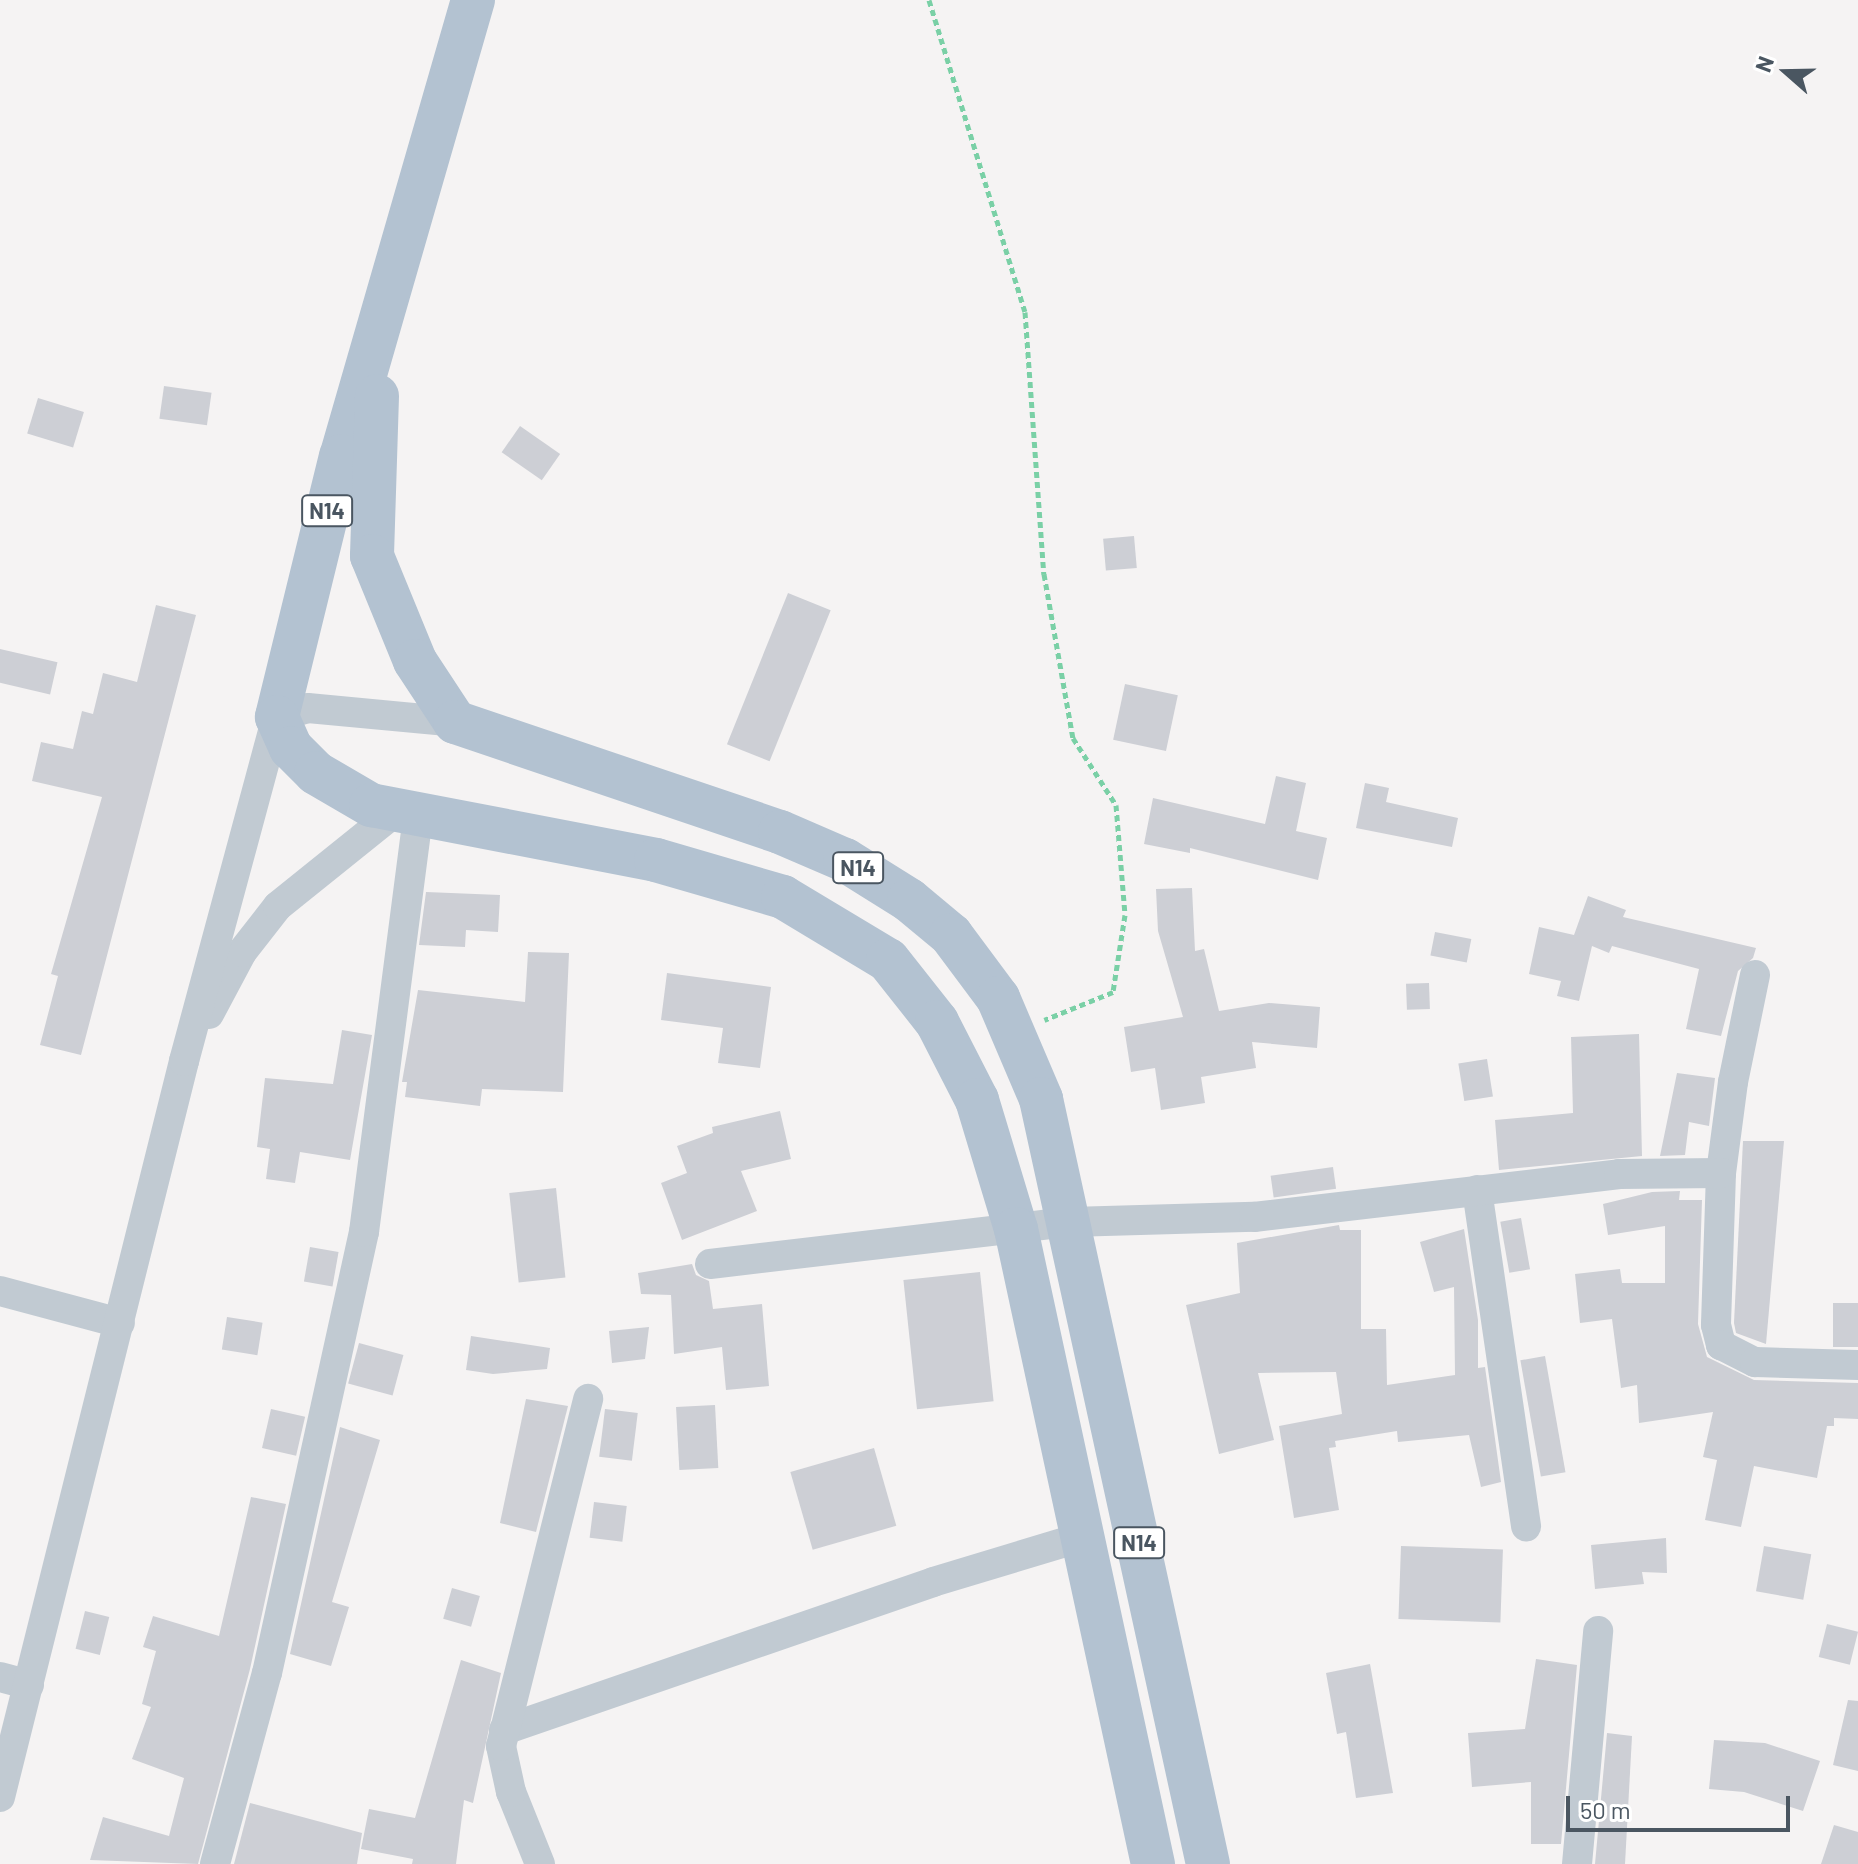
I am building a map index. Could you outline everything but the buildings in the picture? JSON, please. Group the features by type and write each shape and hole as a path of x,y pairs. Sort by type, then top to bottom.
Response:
{"main road":[{"name":"N14","path":"473,0 384,306 277,717 291,748 316,773 342,791 406,814 715,874 783,897 842,928 888,960 937,1022 977,1100 1016,1229 1153,1864"},
{"name":"N14","path":"384,306 370,486 372,556 415,661 455,722 780,832 845,860 909,900 951,935 1003,1009 1041,1099 1208,1864"}],"street":[{"path":"0,1797 14,1681 120,1323 184,1061 277,717 308,708 455,722"},
{"path":"184,1061 242,952 278,906 406,814"},
{"path":"215,1864 267,1673 364,1232 406,814"},
{"path":"1755,975 1733,1082 1721,1173 1716,1325 1721,1345 1755,1362 1858,1365"},
{"path":"710,1264 1070,1222 1254,1217 1619,1174 1721,1173"},
{"path":"1477,1190 1526,1526"},
{"path":"0,1291 120,1323"},
{"path":"540,1864 511,1792 501,1746 588,1399"},
{"path":"504,1730 933,1582 1082,1537"},
{"path":"1577,1864 1598,1631"}],"path":[{"path":"929,0 1025,312 1044,574 1073,738 1116,805 1125,915 1113,992 1037,1023 1003,1009"}]}
